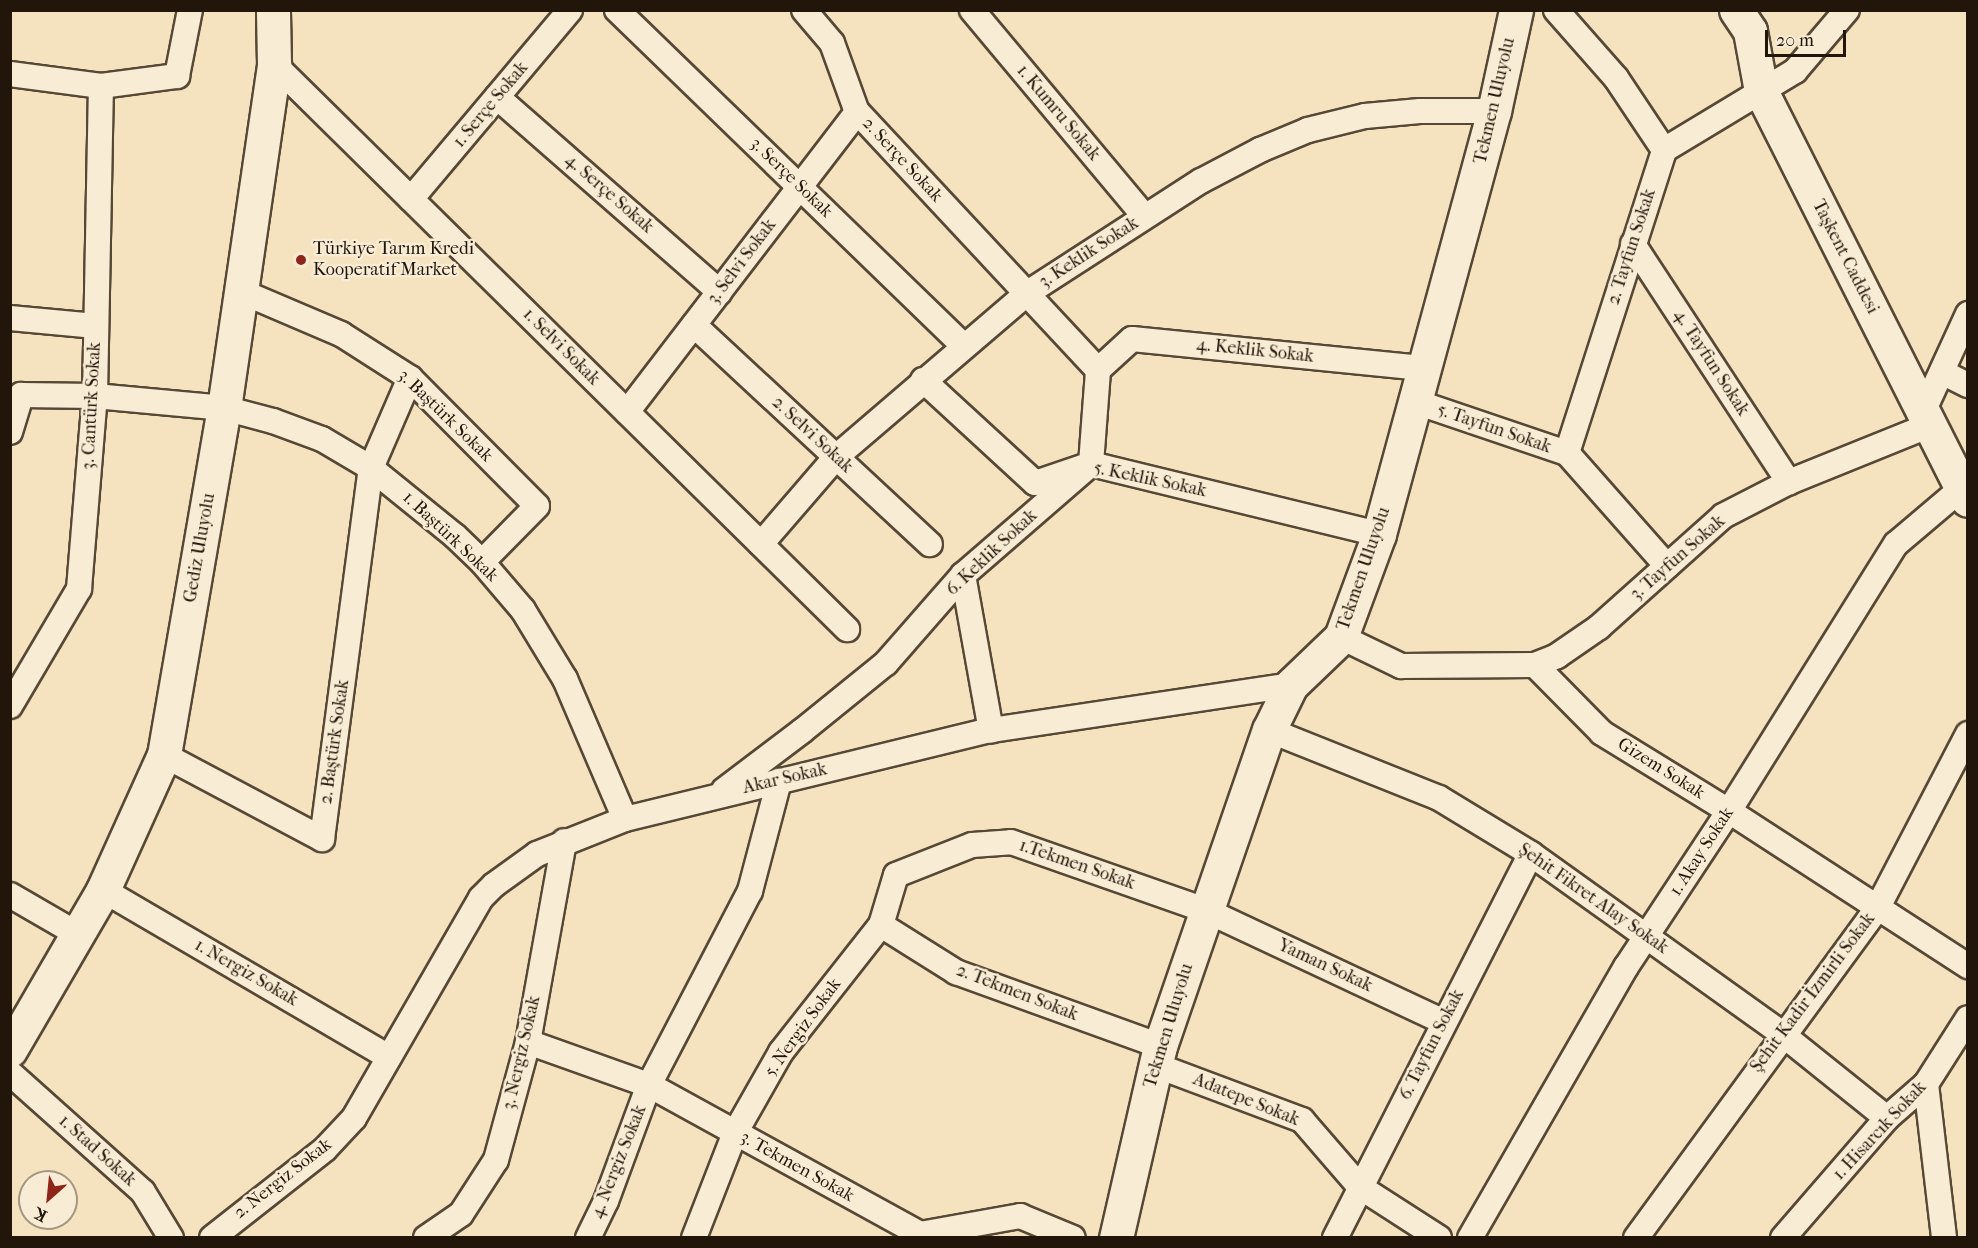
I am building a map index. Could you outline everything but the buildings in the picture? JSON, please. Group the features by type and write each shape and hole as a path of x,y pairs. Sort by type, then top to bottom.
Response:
{"street":[{"path":"10,74 101,86 177,76 190,10"},
{"name":"Gediz Uluyolu","path":"10,1050 80,935 103,890 164,755 224,408 274,64 273,10"},
{"name":"1. Serçe Sokak","path":"411,199 570,10"},
{"name":"3. Serçe Sokak","path":"617,10 964,346"},
{"name":"2. Serçe Sokak","path":"804,10 832,43 857,112 1026,294"},
{"name":"Tekmen Uluyolu","path":"1116,1238 1157,1055 1205,910 1269,730 1291,685 1341,637 1379,534 1494,111 1516,10"},
{"path":"1556,10 1616,78 1664,150 1795,71 1847,10"},
{"name":"Taşkent Caddesi","path":"1736,10 1750,31 1761,91 1965,494"},
{"name":"1. Kumru Sokak","path":"978,13 1144,216"},
{"name":"1. Selvi Sokak","path":"274,64 847,629"},
{"name":"3. Cantürk Sokak","path":"10,706 79,589 95,396 101,86"},
{"name":"4. Serçe Sokak","path":"497,97 720,292"},
{"name":"3. Keklik Sokak","path":"761,544 836,457 1026,294 1144,216 1211,176 1260,150 1308,130 1365,116 1420,111 1494,111"},
{"name":"3. Selvi Sokak","path":"627,412 857,112"},
{"name":"2. Tayfun Sokak","path":"1567,453 1664,150"},
{"name":"4. Tayfun Sokak","path":"1634,244 1789,482"},
{"name":"3. Baştürk Sokak","path":"240,291 341,334 410,378 537,506 482,562"},
{"path":"1026,294 1098,370 1091,464"},
{"path":"1926,419 1942,372 1968,314"},
{"path":"10,318 96,326"},
{"name":"2. Selvi Sokak","path":"694,325 930,544"},
{"name":"4. Keklik Sokak","path":"1098,370 1132,339 1425,368"},
{"path":"1942,372 1968,385"},
{"path":"371,468 410,378"},
{"name":"5. Keklik Sokak","path":"924,380 1035,483 1091,464 1379,534"},
{"name":"1. Baştürk Sokak","path":"10,432 21,394 95,396 224,408 273,421 322,440 371,468 412,498 482,562 523,610 565,680 625,819"},
{"name":"5. Tayfun Sokak","path":"1416,402 1567,453 1667,566"},
{"name":"3. Tayfun Sokak","path":"1535,664 1557,656 1599,627 1723,516 1789,482 1926,419"},
{"name":"6. Keklik Sokak","path":"715,796 802,731 885,663 963,575 1091,464"},
{"name":"2. Baştürk Sokak","path":"164,755 322,839 371,468"},
{"name":"1. Akay Sokak","path":"1470,1238 1626,967 1729,811 1896,544 1965,494"},
{"path":"963,575 991,730"},
{"path":"1341,637 1401,666 1535,664"},
{"name":"Gizem Sokak","path":"1535,664 1602,733 1729,811 1968,966"},
{"name":"Akar Sokak","path":"389,1057 481,898 521,865 564,841 625,819 991,730 1291,685"},
{"name":"Şehit Fikret Alay Sokak","path":"1269,730 1439,798 1531,854 1782,1034 1887,1118"},
{"name":"Şehit Kadir İzmirli Sokak","path":"1636,1238 1782,1034 1878,907 1968,734"},
{"name":"4. Nergiz Sokak","path":"588,1238 606,1201 649,1085 750,891 779,782"},
{"name":"3. Nergiz Sokak","path":"426,1238 461,1214 496,1160 528,1042 564,841"},
{"name":"1.Tekmen Sokak","path":"881,926 896,875 972,845 1011,842 1205,910"},
{"name":"6. Tayfun Sokak","path":"1335,1238 1531,854"},
{"name":"1. Nergiz Sokak","path":"103,890 389,1057"},
{"path":"10,895 80,935"},
{"name":"Yaman Sokak","path":"1205,910 1444,1022"},
{"name":"2. Tekmen Sokak","path":"881,926 956,972 1157,1055"},
{"name":"5. Nergiz Sokak","path":"694,1238 735,1133 781,1052 881,926"},
{"name":"1. Hisarcık Sokak","path":"1783,1238 1887,1118 1926,1084 1968,1018"},
{"name":"3. Tekmen Sokak","path":"528,1042 649,1085 920,1234 1020,1216 1073,1238"},
{"name":"Adatepe Sokak","path":"1157,1055 1302,1120 1360,1187 1439,1238"},
{"name":"2. Nergiz Sokak","path":"212,1238 325,1149 354,1118 389,1057"},
{"name":"1. Stad Sokak","path":"10,1074 143,1192 171,1238"},
{"path":"1926,1084 1944,1238"}],"place":[{"name":"Türkiye Tarım Kredi Kooperatif Market","path":"301,260"}]}
